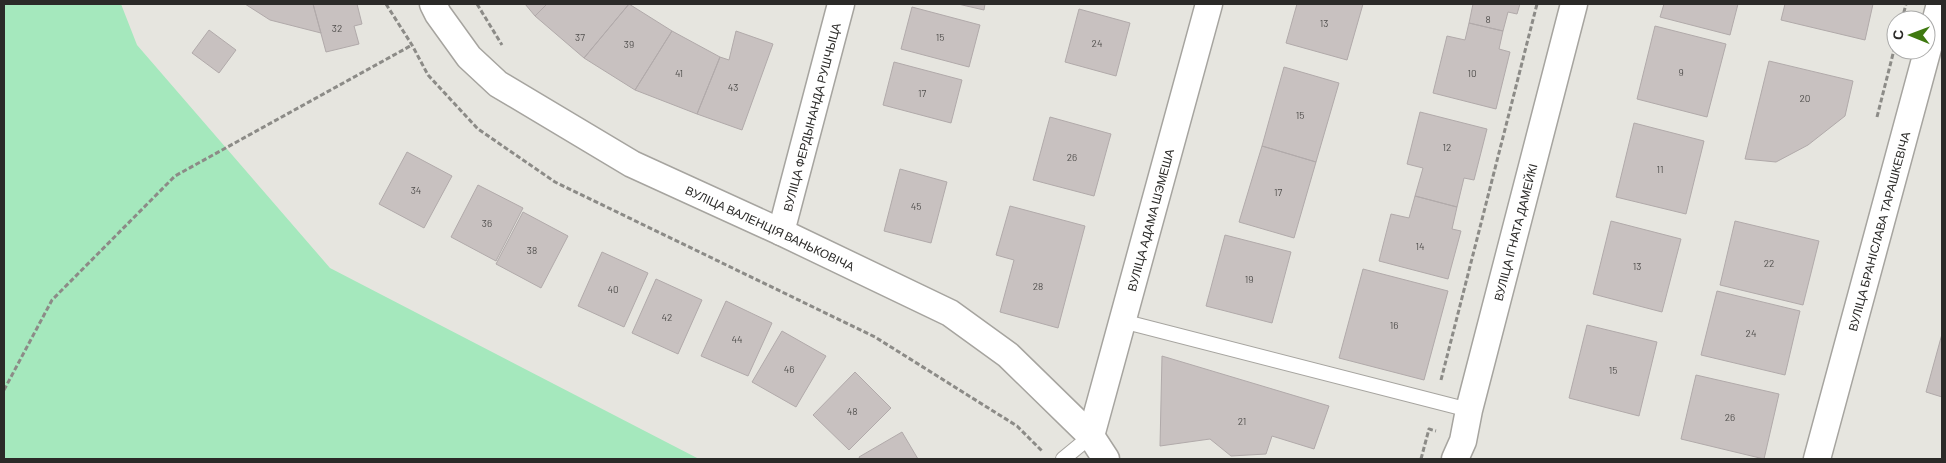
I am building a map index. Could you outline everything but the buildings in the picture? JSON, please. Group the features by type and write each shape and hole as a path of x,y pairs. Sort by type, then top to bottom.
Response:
{"street":[{"name":"ВУЛІЦА ВАЛЕНЦІЯ ВАНЬКОВІЧА","path":"433,4 469,57 498,84 632,164 781,232 950,313 1008,355 1091,436 1106,459"},
{"name":"ВУЛІЦА ФЕРДЫНАНДА РУШЧЫЦА","path":"781,232 842,4"},
{"name":"ВУЛІЦА АДАМА ШЭМЕША","path":"1091,436 1209,4"},
{"name":"ВУЛІЦА ІГНАТА ДАМЕЙКІ","path":"1454,459 1463,441 1469,410 1574,4"},
{"name":"ВУЛІЦА БРАНІСЛАВА ТАРАШКЕВІЧА","path":"1817,459 1940,4"}],"lane":[{"path":"1122,321 1469,410"},
{"path":"1063,459 1091,436"}],"path":[{"path":"386,4 412,45 428,75 478,129 555,182 875,337 1017,426 1046,455"},
{"path":"477,4 502,46 508,52"},
{"path":"1428,429 1537,4"},
{"path":"4,390 52,300 175,176 412,45"}],"green space":[{"path":"4,4 121,4 137,45 330,268 699,459 4,459"}]}
